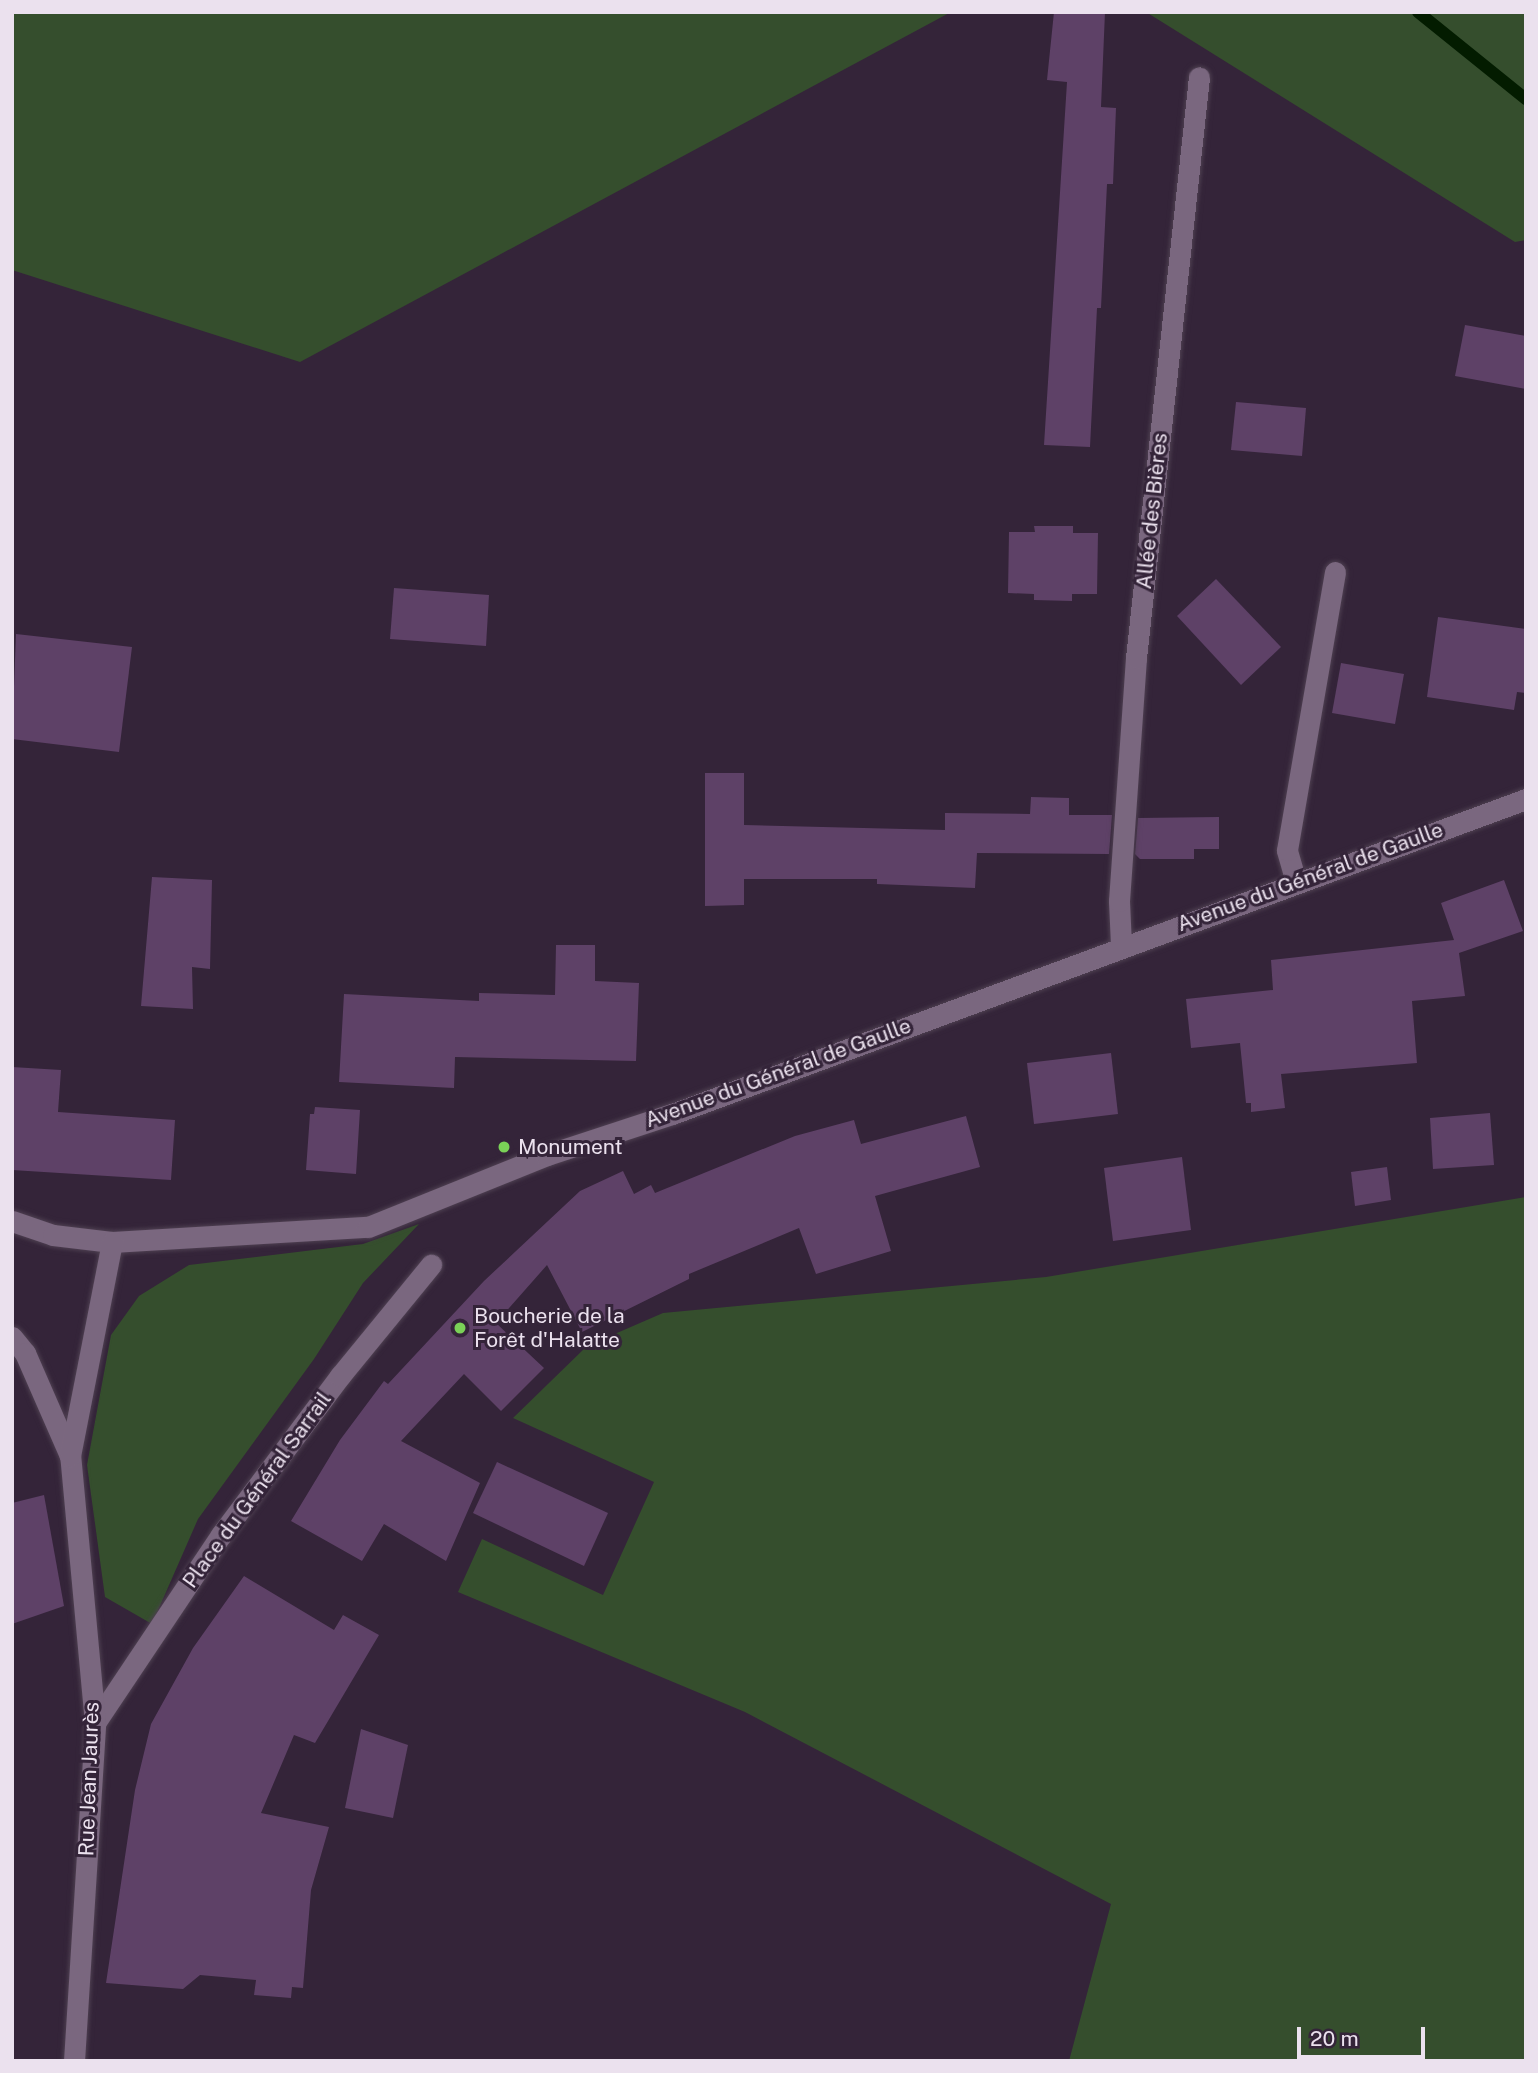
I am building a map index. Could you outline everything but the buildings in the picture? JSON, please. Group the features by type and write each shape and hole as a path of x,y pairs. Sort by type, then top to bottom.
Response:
{"street":[{"name":"Allée des Bières","path":"1121,945 1119,901 1136,658 1199,77"},
{"path":"1296,882 1287,850 1335,572"},
{"name":"Avenue du Général de Gaulle","path":"12,1221 53,1235 112,1242 368,1227 547,1155 672,1114 1121,945 1525,804"},
{"path":"70,1456 112,1242"},
{"name":"Place du Général Sarrail","path":"95,1723 221,1535 340,1376 431,1265"},
{"path":"12,1337 25,1353 70,1456"},
{"name":"Rue Jean Jaurès","path":"70,1456 95,1723 74,2061"}],"green space":[{"path":"12,12 951,12 300,362 12,270"},
{"path":"1146,12 1526,12 1526,240 1515,242"},
{"path":"1526,1197 1526,2061 1069,2061 1111,1904 745,1712 458,1592 482,1539 603,1595 654,1482 513,1418 587,1346 663,1313 1046,1277"},
{"path":"419,1224 363,1283 314,1359 198,1519 152,1624 105,1597 87,1465 111,1335 139,1296 189,1265 363,1244"}],"waterway":[{"path":"1418,12 1526,99"}],"place":[{"name":"Monument","path":"504,1147"},
{"name":"Boucherie de la Forêt d'Halatte","path":"460,1328"}]}
